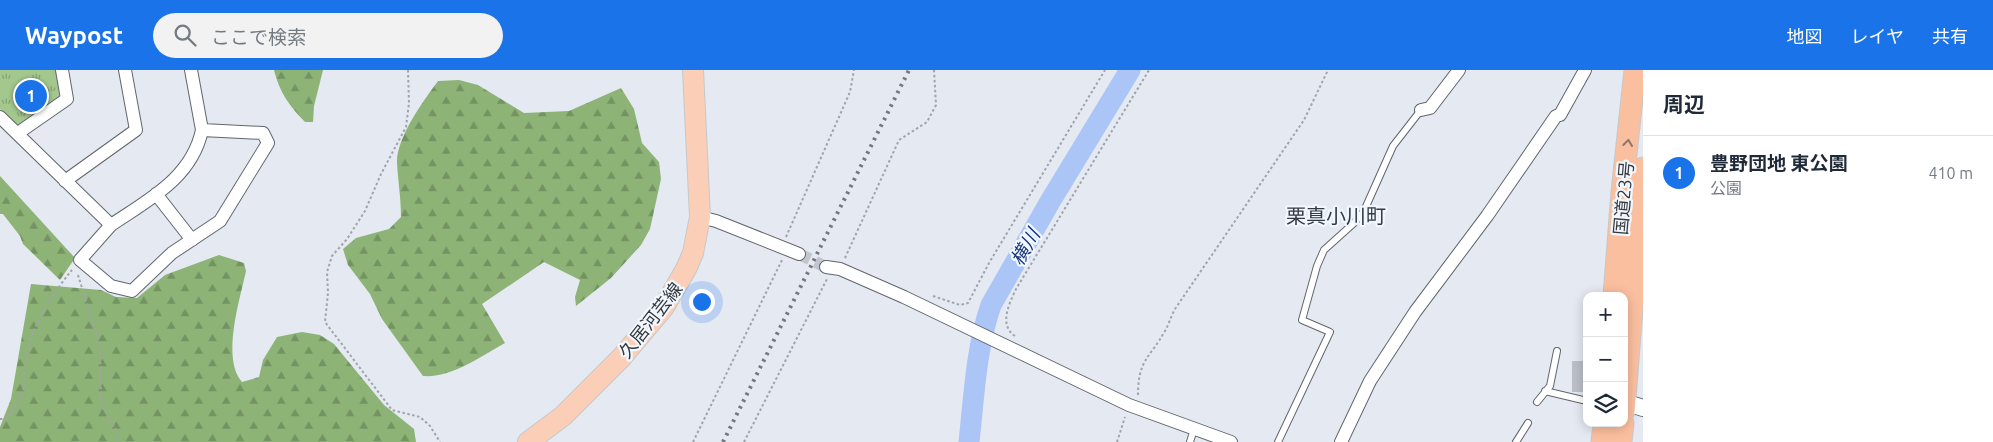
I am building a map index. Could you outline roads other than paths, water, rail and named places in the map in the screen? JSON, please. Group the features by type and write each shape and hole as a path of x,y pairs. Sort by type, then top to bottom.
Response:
{"highway":[{"name":"国道23号","path":"1614,292 1622,192 1635,70"},
{"name":"国道23号","path":"1629,406 1643,168"},
{"path":"1602,442 1604,427"},
{"path":"1621,442 1623,427"}],"main road":[{"name":"久居河芸線","path":"528,442 562,416 621,358 664,307 686,270 693,253 700,218 693,70"}],"street":[{"path":"18,134 67,99 62,70"},
{"path":"65,181 136,130 125,70"},
{"path":"191,70 202,130 196,151 187,167 156,194 111,225 78,263 111,286 132,291 172,253 220,221 268,143 263,133 202,130"},
{"path":"1421,110 1430,108 1459,70"},
{"path":"1341,442 1370,382 1415,312 1487,216 1556,116 1560,115 1585,70"},
{"path":"0,117 111,225"},
{"path":"156,194 192,240"},
{"path":"700,218 716,221 799,254"},
{"path":"833,268 904,298 1132,407 1230,442"}],"lane":[{"path":"1278,442 1330,332 1302,320 1319,261 1328,246 1354,223 1364,211 1393,146 1421,110"},
{"path":"1537,402 1550,386 1557,351"},
{"path":"1545,391 1583,401"},
{"path":"1516,442 1528,423"},
{"path":"1190,442 1194,429"}],"waterway":[{"name":"横川","path":"969,442 979,355 991,305 1051,200 1130,70"}],"tunnel":[{"path":"799,254 826,267"}],"railway":[{"path":"723,442 909,70"}],"place":[{"name":"豊野団地 東公園","path":"31,96"}],"district":[{"name":"栗真小川町","path":"1336,215"}]}
